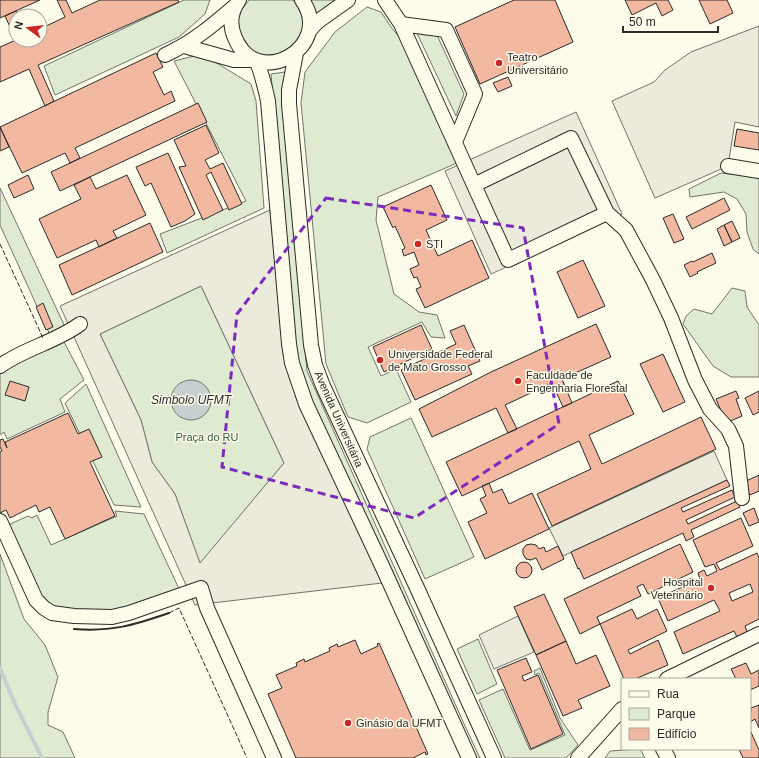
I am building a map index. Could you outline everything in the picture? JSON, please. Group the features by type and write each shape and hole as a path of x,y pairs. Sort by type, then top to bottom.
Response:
{"street":[{"path":"302,0 306,6 310,18 309,31"},
{"name":"Avenida Universitária","path":"348,0 317,22 309,31 304,43 296,53 289,90 289,104 311,345 315,366 494,758"},
{"path":"385,0 398,20 508,260 607,213"},
{"path":"398,20 399,0"},
{"path":"165,55 184,46 215,23 237,3"},
{"path":"237,3 231,18 232,32 237,44 243,52 256,60"},
{"path":"398,20 446,30 474,94 455,142"},
{"path":"184,46 234,60 271,62 284,60 296,53"},
{"name":"Avenida Universitária","path":"256,60 262,76 268,101 289,344 292,363 306,404 383,568 469,758"},
{"path":"474,184 571,138 607,213 626,230 671,318 695,380 707,404 728,429 736,446 742,498"},
{"path":"728,166 759,171"},
{"path":"0,366 14,357 66,334 80,324"},
{"path":"0,521 36,600 52,613 74,616 112,617 201,588 207,608 274,758"},
{"path":"669,678 759,634"},
{"path":"578,758 621,710"}],"highlighted area":[{"path":"326,198 523,228 559,424 414,518 222,467 237,314"}],"green space":[{"path":"184,0 210,0 205,14 179,37 55,95 44,66"},
{"path":"249,0 293,0 301,10 303,21 303,32 298,42 281,55 260,55 251,50 239,31 238,21 241,10"},
{"path":"308,0 340,0 314,18"},
{"path":"367,7 381,12 400,38 457,163 378,197 376,220 394,294 419,312 437,315 445,338 431,337 422,322 368,347 381,376 396,369 411,402 367,423 348,417 326,364 301,103 305,72 335,32"},
{"path":"415,29 437,35 464,94 456,116"},
{"path":"202,54 251,84 256,101 264,208 167,253 160,234 246,201 174,61"},
{"path":"285,72 282,104 307,371 480,758 473,758 297,369 271,74"},
{"path":"721,173 759,177 759,254 753,249 747,232 746,214 737,199 724,192 690,197 689,189"},
{"path":"0,188 66,329 51,337 0,225"},
{"name":"Praça do RU","path":"201,286 284,463 200,564 175,494 152,462 141,420 100,334"},
{"path":"732,288 745,291 747,307 759,325 759,377 731,377 713,366 683,324 686,316 694,309 712,314"},
{"path":"63,340 84,380 60,399 65,412 7,439 4,432 0,435 0,370"},
{"path":"86,384 141,507 114,505 65,403"},
{"path":"411,418 474,557 425,579 367,449 370,437"},
{"path":"115,511 144,514 181,593 115,613 45,606 6,526 28,516 32,518 37,515 51,545 117,516"},
{"path":"0,554 24,619 45,645 58,677 48,712 48,725 63,732 75,758 0,758"},
{"path":"478,639 497,684 477,694 457,649"},
{"path":"540,668 560,718 578,745 566,758 505,758 479,700 503,689 530,750 565,735 539,673 535,675 534,671"},
{"path":"641,750 645,758 605,758 610,751"}],"shaded area":[{"path":"759,26 759,127 735,122 728,166 655,198 612,101 654,82 665,70 691,52"},
{"path":"576,112 622,214 491,274 445,171"},
{"path":"270,210 282,340 288,372 297,400 382,583 195,605 60,306","holes":["201,286 284,463 200,563 175,494 152,462 141,420 100,334"]},
{"path":"714,451 727,480 563,556 549,528"},
{"path":"518,616 534,652 494,669 479,635"}],"water":[{"name":"Simbolo UFMT","path":"191,380 202,383 208,389 211,400 208,411 202,417 191,420 180,417 174,411 171,400 174,389 180,383"}],"building":[{"path":"0,0 40,0 22,8 8,8 8,14 0,18"},
{"path":"57,0 66,0 72,13 100,0 178,0 179,2 38,65 54,101 45,106 29,69 0,82 0,47 8,44 8,48 48,48 48,25 65,17"},
{"name":"Teatro Universitário","path":"514,0 555,0 573,42 480,84 455,27"},
{"path":"625,0 668,0 673,10 662,16 656,3 632,15"},
{"path":"699,0 727,0 733,13 710,24"},
{"path":"8,15 8,23 5,16"},
{"path":"156,53 163,67 153,72 164,95 171,91 175,101 75,148 80,158 70,163 65,153 22,173 0,127"},
{"path":"508,77 512,86 498,92 493,83"},
{"path":"198,103 207,122 60,191 51,172"},
{"path":"206,125 219,153 205,160 210,169 223,163 242,204 229,210 211,172 206,175 223,210 203,220 179,167 186,166 174,140"},
{"path":"0,127 9,147 0,151"},
{"path":"737,129 759,133 759,150 734,146"},
{"path":"168,153 195,214 185,221 171,227 151,183 145,186 136,167"},
{"path":"28,175 34,189 14,198 8,185"},
{"path":"127,175 146,215 113,231 117,238 99,247 96,240 57,258 39,219 81,199 74,185 90,177 96,189"},
{"name":"STI","path":"431,185 447,220 426,230 438,256 472,240 489,278 425,308 416,289 421,287 417,277 414,278 410,269 419,265 414,252 404,256 402,250 405,248 395,226 393,228 383,207"},
{"path":"724,198 730,210 692,229 686,217"},
{"path":"673,214 684,239 674,243 663,218"},
{"path":"732,221 740,238 732,242 724,225"},
{"path":"150,223 163,252 72,295 59,265"},
{"path":"724,225 732,242 724,246 717,229"},
{"path":"712,253 716,263 690,277 684,265"},
{"path":"583,260 605,306 578,318 557,272"},
{"path":"43,303 53,327 46,330 36,307"},
{"name":"Faculdade de Engenharia Florestal","path":"596,324 611,357 562,379 572,403 563,407 552,383 505,405 517,429 508,433 496,408 432,437 419,409 491,372"},
{"path":"421,325 432,349 384,372 373,347"},
{"path":"464,325 480,361 468,366 472,374 415,400 401,370 456,344 450,331"},
{"path":"663,354 685,402 663,412 640,364"},
{"path":"10,381 29,387 25,401 5,395"},
{"path":"618,381 634,414 589,435 602,464 701,417 716,449 552,526 537,494 591,469 579,441 462,496 446,462"},
{"path":"736,391 739,398 736,399 742,416 726,423 716,399"},
{"path":"759,391 759,412 753,415 745,398"},
{"path":"68,413 78,434 89,429 102,457 90,462 115,516 65,539 50,507 39,512 36,505 10,518 6,510 0,513 0,452 2,451 0,447 0,440 3,439 7,448 5,442"},
{"path":"759,475 759,491 750,495 744,482"},
{"path":"727,480 730,486 681,508 683,512 732,490 735,497 686,520 688,524 737,501 740,507 691,530 694,537 686,541 683,533 584,579 571,552"},
{"path":"489,483 493,493 502,489 509,504 532,493 549,529 485,559 468,522 487,513 480,499 486,496 482,486"},
{"path":"754,508 759,522 749,526 743,513"},
{"name":"Hospital Veterinário","path":"741,518 753,546 716,563 720,570 757,553 759,558 759,619 745,626 748,634 738,639 734,631 683,654 674,632 720,611 714,600 668,621 658,598 700,579 698,573 704,570 707,576 717,571 714,564 705,567 693,540","holes":["750,584 753,592 732,601 729,593"]},
{"name":"Hospital Veterinário","path":"680,544 693,572 648,594 643,584 637,587 641,596 597,617 600,624 580,634 564,599"},
{"path":"526,545 536,545 539,549 544,547 546,552 558,546 564,559 542,570 536,558 531,560 526,559 523,554 523,549"},
{"path":"524,562 530,564 532,570 530,576 524,578 518,576 516,570 518,564"},
{"path":"544,594 566,641 536,655 514,607"},
{"name":"Hospital Veterinário","path":"632,609 637,619 657,609 667,631 628,650 630,654 658,640 668,665 637,678 624,678 600,624"},
{"name":"Ginásio da UFMT","path":"355,640 361,654 378,646 377,644 379,643 428,754 426,755 425,752 413,758 296,758 268,694 282,688 276,675 297,666 296,663 304,659 305,662 330,651 329,648 337,644 338,647"},
{"path":"566,641 576,664 596,655 610,686 578,700 582,708 563,716 536,655"},
{"path":"526,658 532,672 522,676 524,681 538,675 563,734 531,749 497,670"},
{"path":"746,663 751,674 759,670 759,686 751,690 751,678 736,678 731,669"},
{"path":"759,705 759,728 755,719 751,721 751,708"},
{"path":"751,732 759,750 759,758 743,758 739,750 751,750"}],"waterway":[{"path":"0,668 15,704 42,758"}],"fence":[{"path":"0,244 43,338"},
{"path":"169,613 179,608 247,758"}],"wall":[{"path":"74,629 88,630 123,627 169,613"}],"place":[{"name":"Teatro Universitário","path":"499,63"},
{"name":"STI","path":"418,244"},
{"name":"Universidade Federal de Mato Grosso","path":"380,360"},
{"name":"Faculdade de Engenharia Florestal","path":"518,381"},
{"name":"Hospital Veterinário","path":"711,588"},
{"name":"Ginásio da UFMT","path":"348,723"}]}
